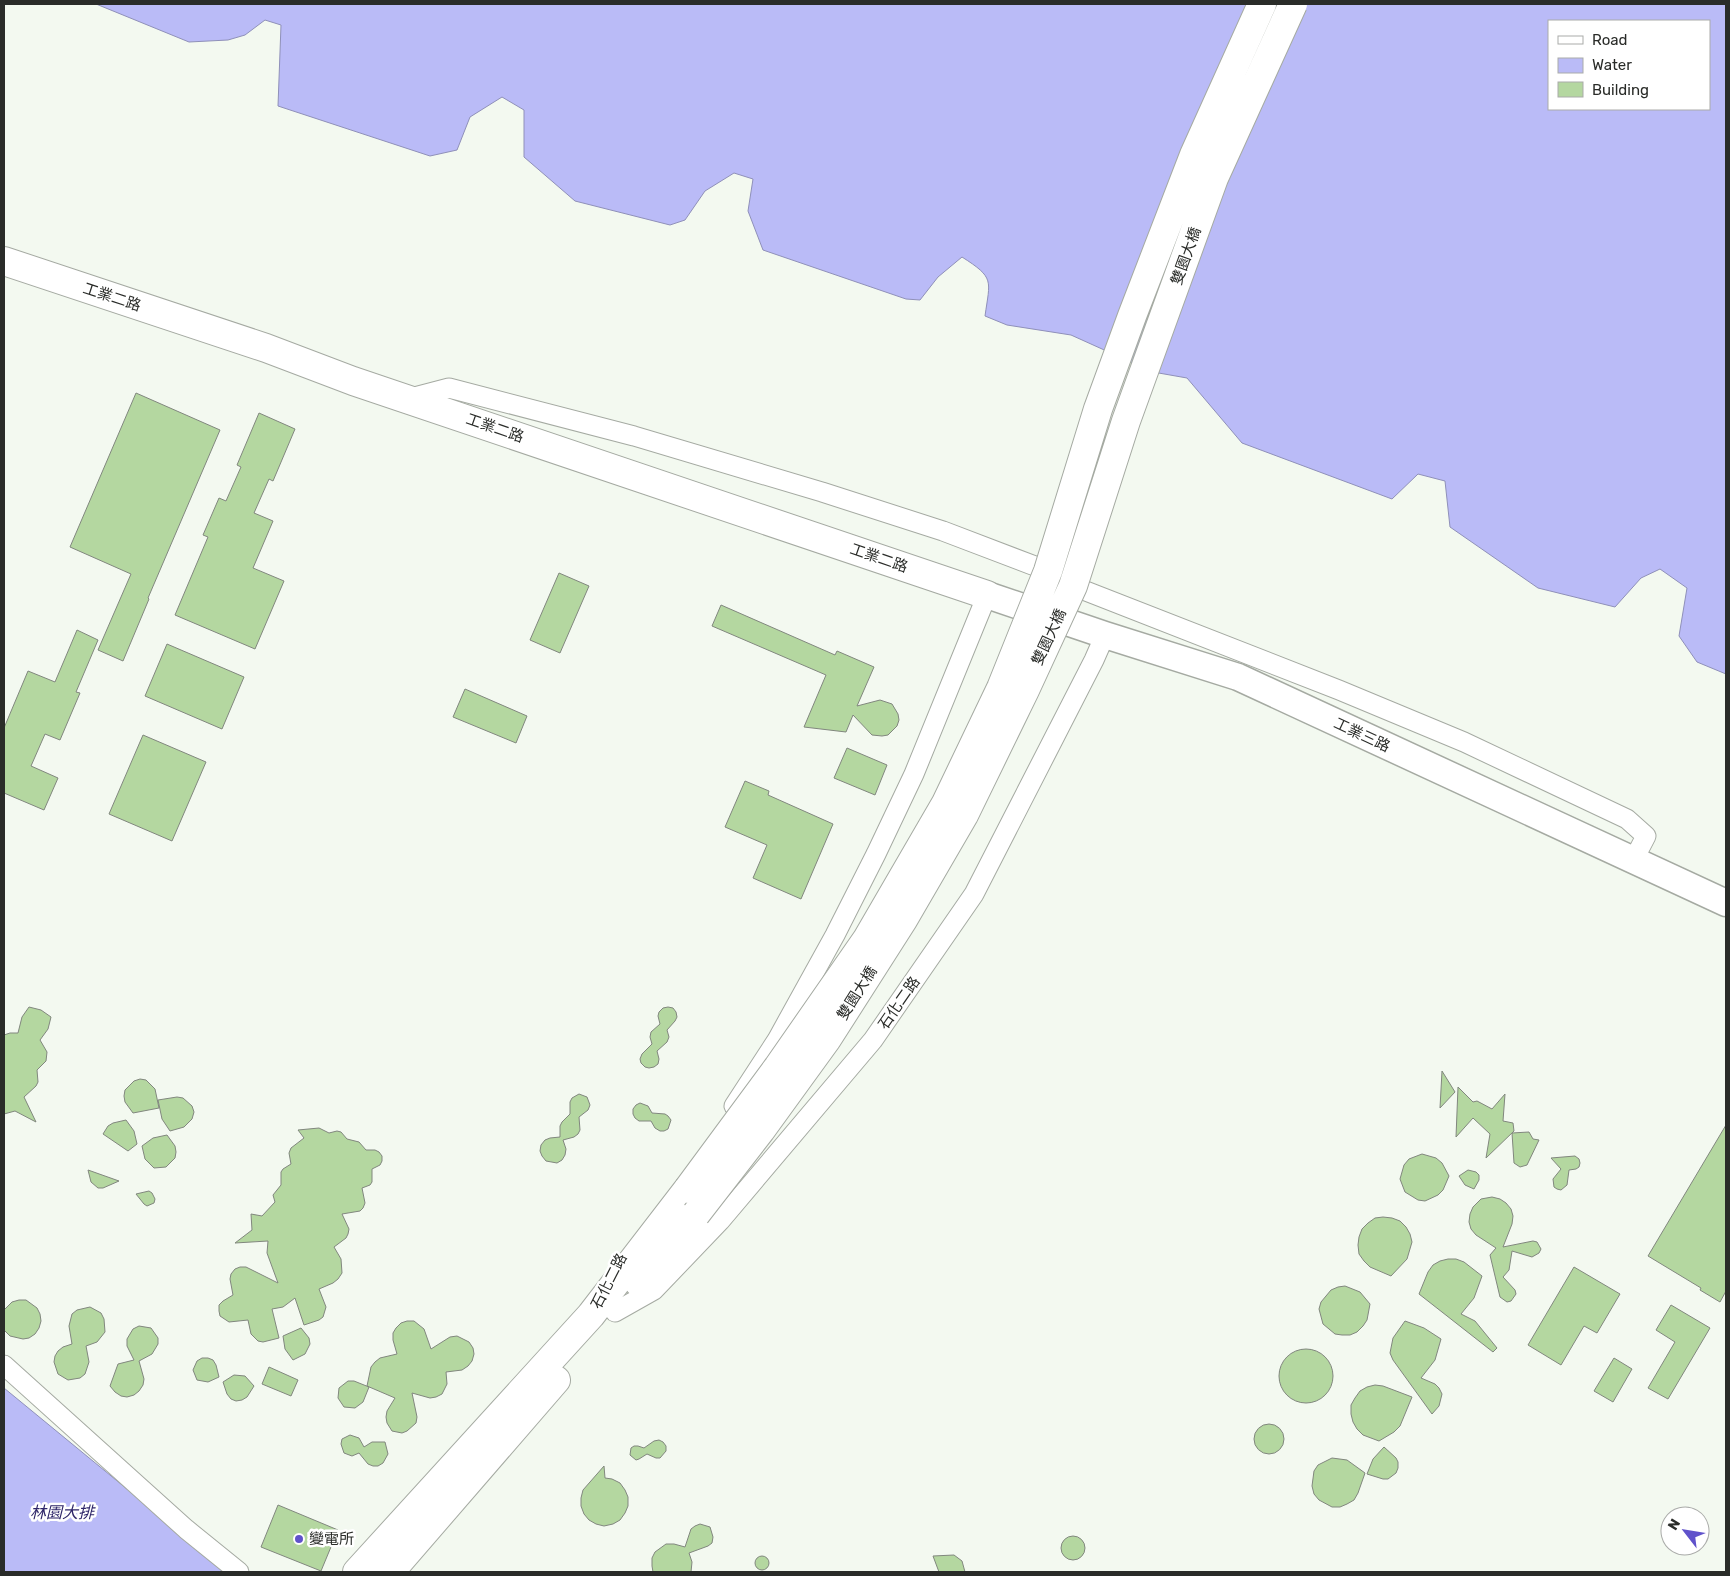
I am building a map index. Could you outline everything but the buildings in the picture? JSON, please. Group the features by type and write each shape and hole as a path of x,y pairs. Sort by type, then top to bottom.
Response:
{"main road":[{"name":"雙園大橋","path":"692,1202 778,1067 856,955 946,803 1001,688 1048,571 1098,409 1132,316 1194,156 1262,4"},
{"name":"雙園大橋","path":"692,1202 761,1130 827,1039 903,920 964,815 1021,699 1073,586 1126,421 1214,178 1292,4"},
{"name":"工業二路","path":"4,261 266,348 354,381 987,595"},
{"name":"石化二路","path":"390,1572 692,1202"},
{"name":"石化二路","path":"357,1572 603,1313"}],"street":[{"path":"407,399 449,388 625,434 822,492 943,531 1048,571"},
{"path":"1073,586 1339,690 1464,742 1627,819 1646,836 1634,861"},
{"name":"工業三路","path":"987,595 1238,677 1726,904"},
{"name":"石化二路","path":"603,1313 623,1251 719,1130 777,1040 835,935 914,774 987,595"},
{"name":"石化二路","path":"603,1313 654,1290 720,1221 873,1040 974,894 1105,635"},
{"path":"4,1365 179,1523 240,1572"}],"water":[{"path":"96,4 1726,4 1726,674 1697,662 1679,636 1687,588 1660,569 1641,578 1615,607 1538,588 1450,527 1445,481 1418,474 1392,499 1242,443 1187,378 1153,372 1071,335 1007,325 985,316 989,287 988,281 980,270 962,257 938,277 920,300 906,299 763,250 748,211 753,179 734,173 705,191 685,220 670,225 575,201 524,157 524,110 502,97 470,117 457,150 430,156 278,106 281,25 265,20 245,35 228,40 189,42"},
{"name":"林園大排","path":"4,1388 228,1572 4,1572"}],"place":[{"name":"變電所","path":"299,1539"}]}
